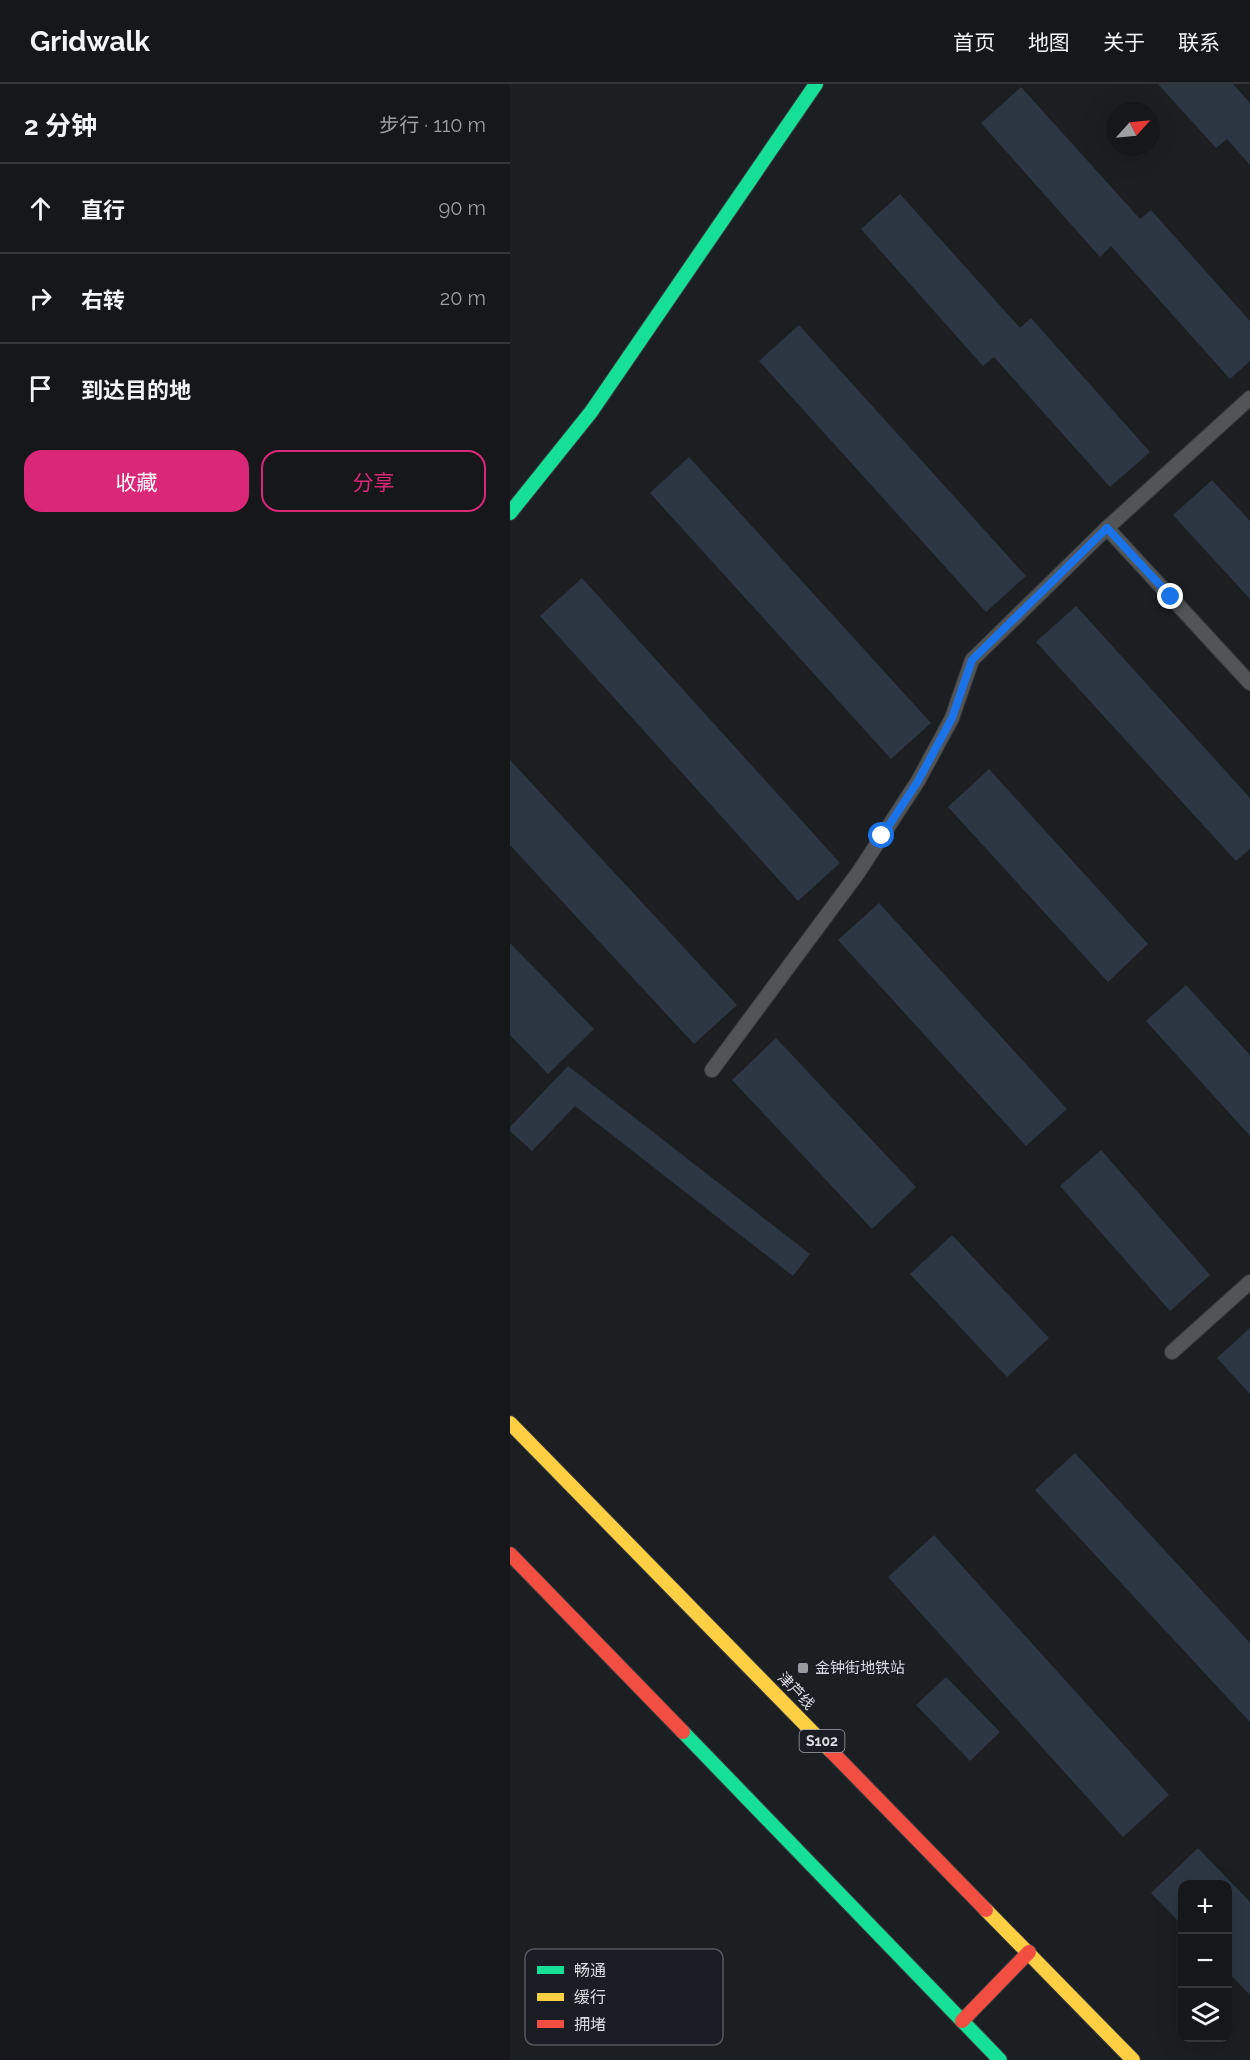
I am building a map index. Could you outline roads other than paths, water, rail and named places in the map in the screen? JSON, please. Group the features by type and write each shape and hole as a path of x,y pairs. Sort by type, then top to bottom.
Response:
{"main road":[{"path":"510,513 591,412 816,84"},
{"name":"津芦线","path":"510,1423 1133,2060"},
{"path":"510,1554 1000,2060"},
{"path":"962,2021 1029,1952"}],"lane":[{"path":"712,1070 858,873 918,781 952,718 972,660 1107,528 1250,398"},
{"path":"1107,528 1250,683"},
{"path":"1172,1352 1250,1282"}],"place":[{"name":"金钟街地铁站","path":"803,1668"}]}
